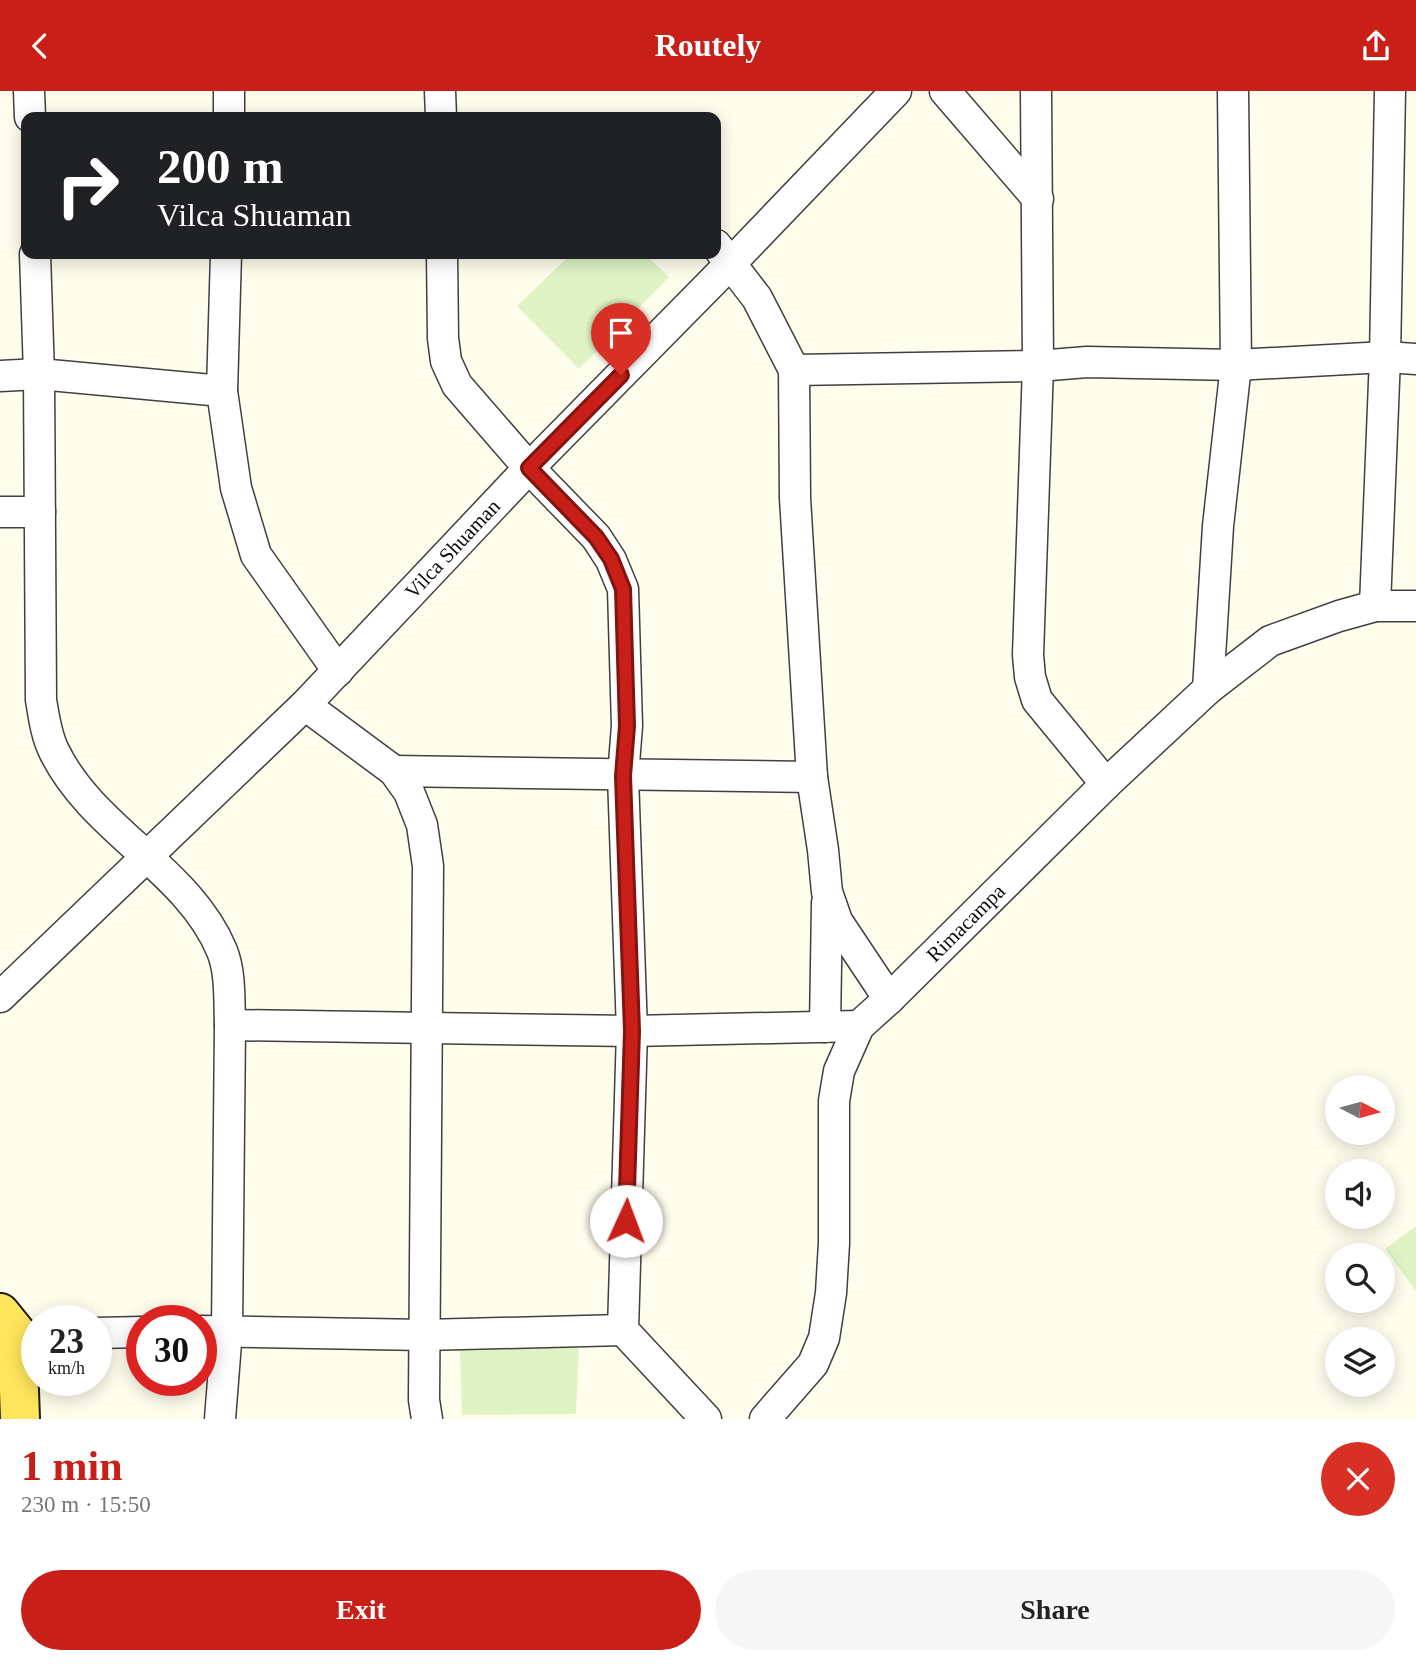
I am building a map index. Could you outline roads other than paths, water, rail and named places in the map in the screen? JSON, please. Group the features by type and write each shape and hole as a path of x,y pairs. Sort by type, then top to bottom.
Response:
{"main road":[{"path":"13,1330 19,1419"}],"street":[{"path":"29,91 30,112"},
{"path":"229,91 229,112"},
{"path":"440,91 441,112"},
{"name":"Vilca Shuaman","path":"723,254 896,91"},
{"path":"945,91 1038,199"},
{"path":"1036,91 1038,366 1027,655 1037,700 1106,784"},
{"path":"1208,689 1218,527 1236,365 1233,91"},
{"path":"1376,606 1385,356 1390,91"},
{"path":"723,254 757,297 794,370 795,498 811,777 827,892 825,1027"},
{"path":"35,259 39,374 41,700 45,725 54,751 72,782 207,920 223,954 229,990 230,1025 215,1305"},
{"path":"226,259 222,391 236,488 256,555 338,671"},
{"path":"442,259 441,291 446,361 457,384 529,468 596,537 611,559 623,589 627,726 623,776 632,1031 623,1330 706,1419"},
{"name":"Vilca Shuaman","path":"0,997 305,705 529,468 718,259"},
{"path":"794,370 1038,366 1087,362 1236,365 1385,356 1416,359"},
{"path":"0,376 39,374 222,391"},
{"path":"0,512 40,512"},
{"name":"Rimacampa","path":"765,1419 813,1364 824,1338 831,1293 834,1243 834,1101 839,1071 859,1026 1106,784 1208,689 1270,641 1339,616 1376,606 1416,605"},
{"path":"305,705 394,771 409,792 422,825 428,866 424,1400 427,1419"},
{"path":"394,771 811,777"},
{"path":"827,892 836,921 889,999"},
{"path":"230,1025 632,1031 859,1026"},
{"path":"217,1330 425,1335 623,1330"},
{"path":"217,1374 220,1419"}]}
